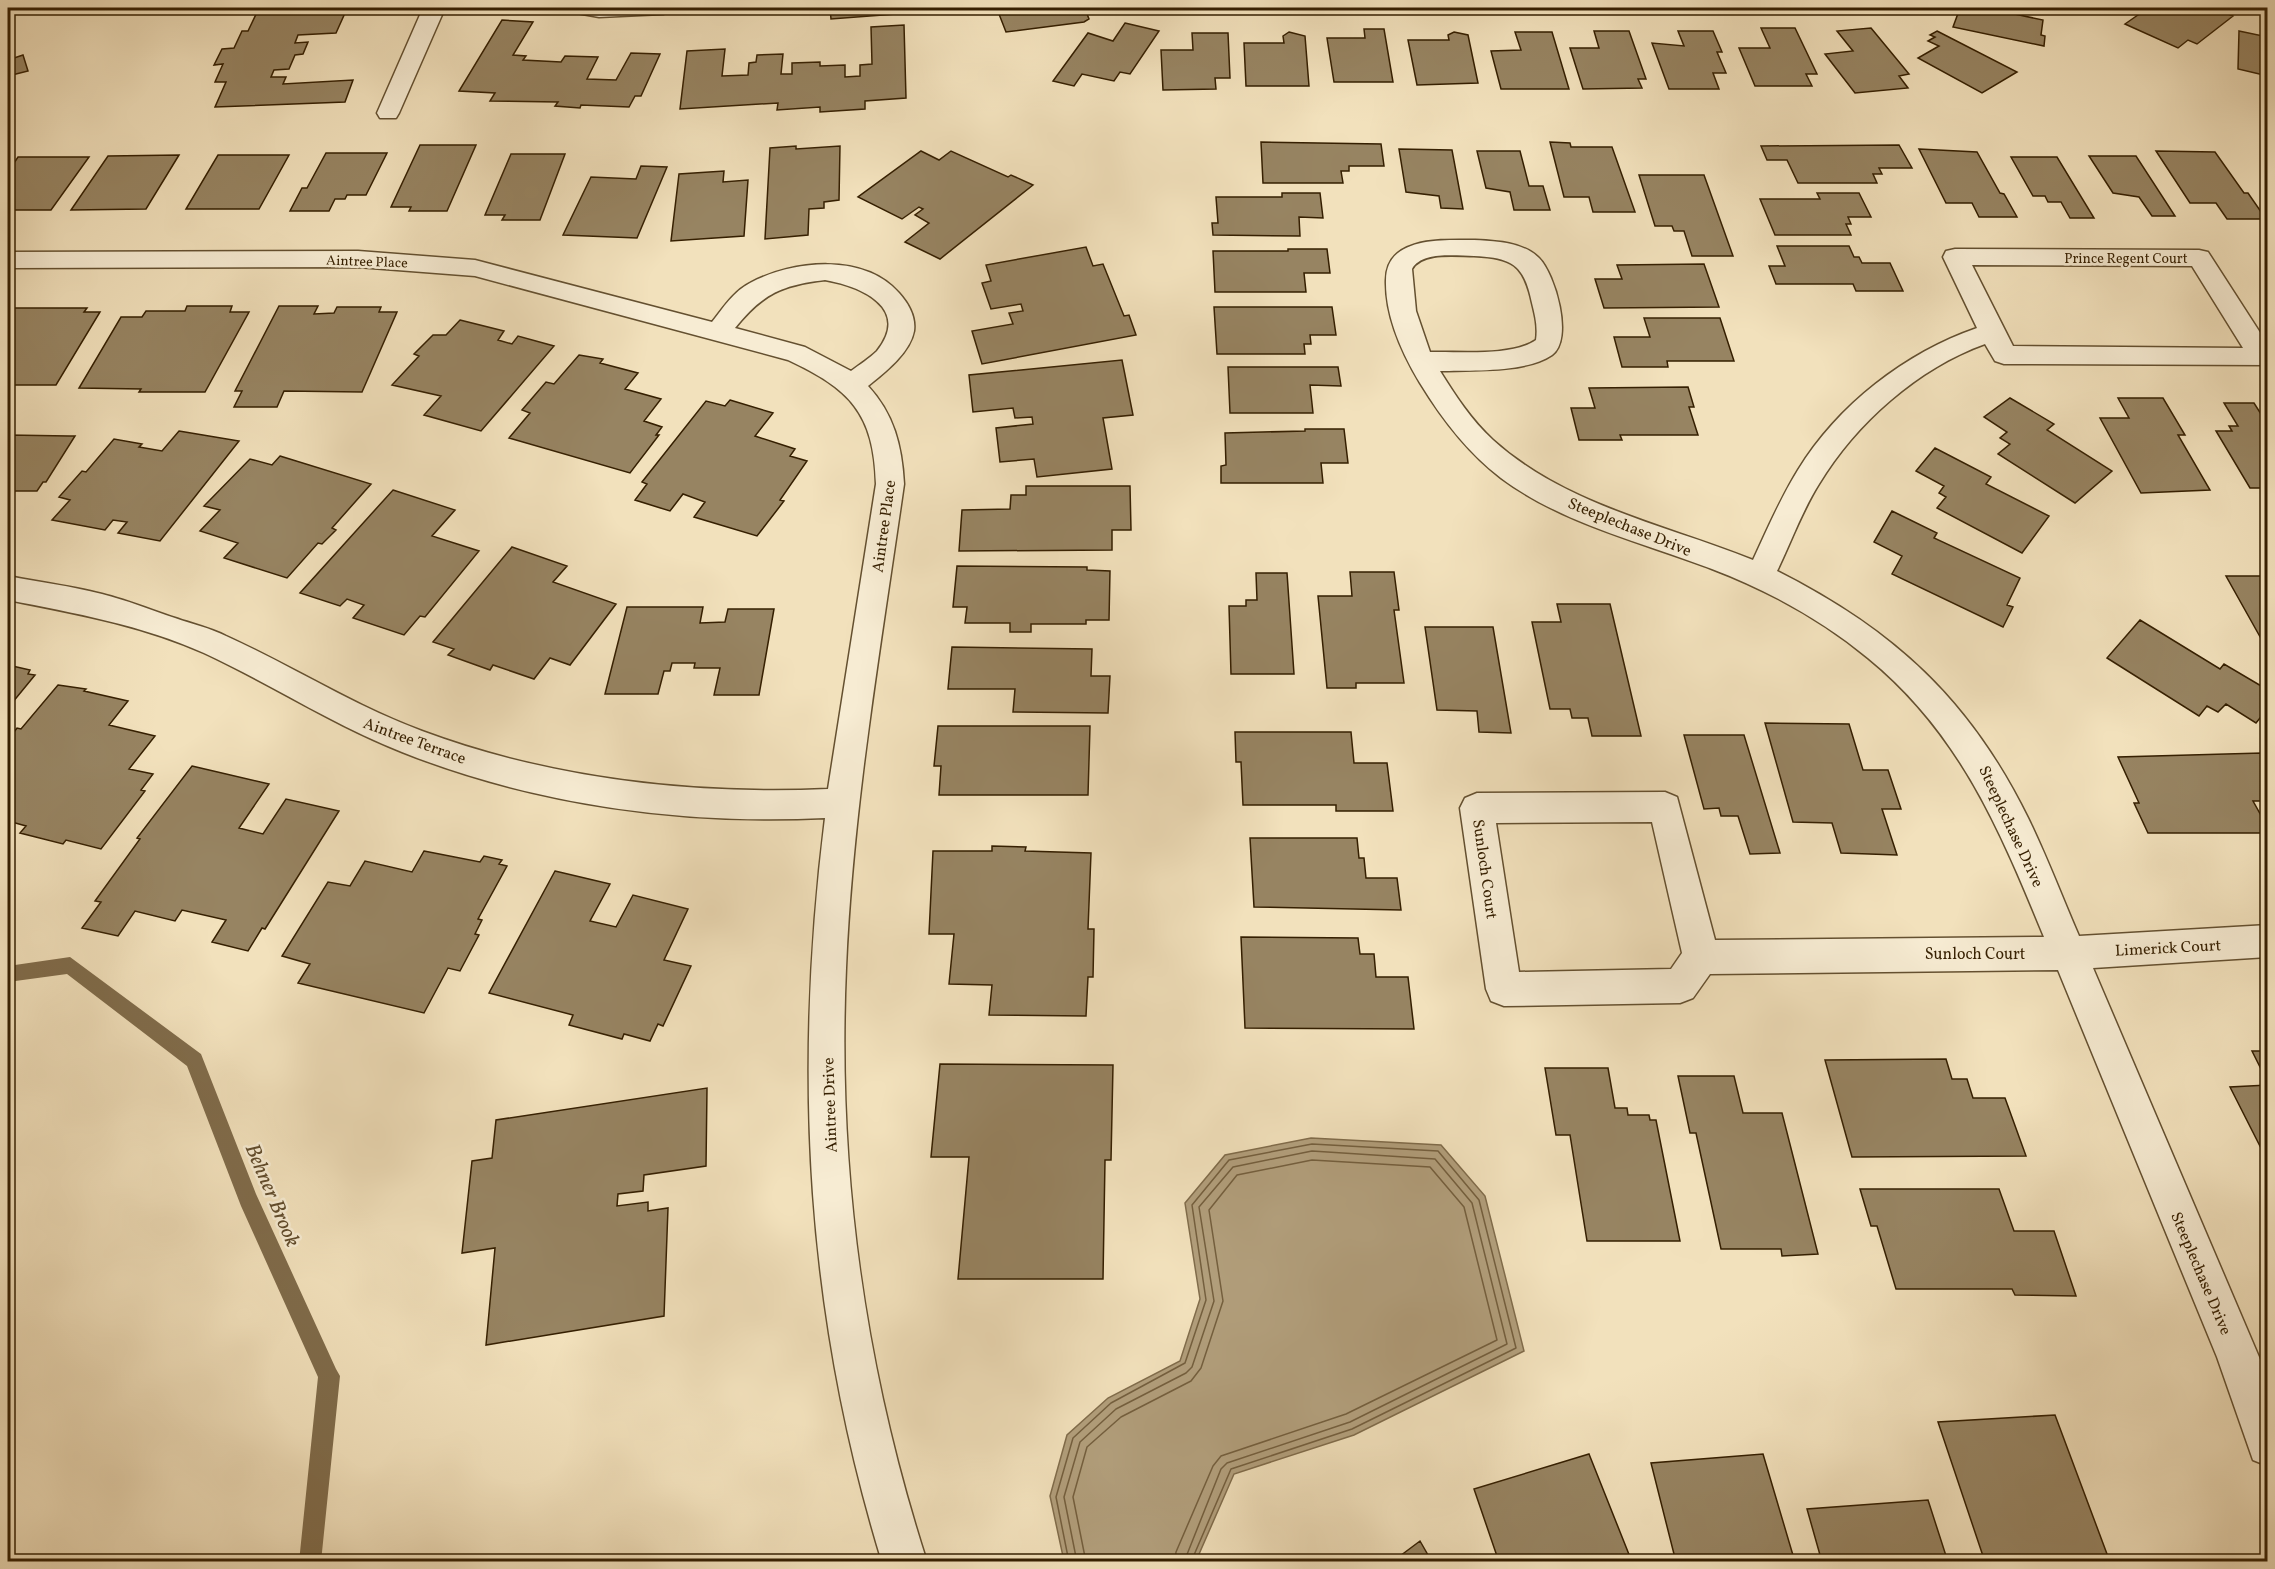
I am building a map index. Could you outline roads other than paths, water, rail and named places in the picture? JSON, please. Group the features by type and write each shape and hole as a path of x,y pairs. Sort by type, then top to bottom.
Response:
{"street":[{"path":"388,113 434,8"},
{"path":"578,8 599,11 663,8"},
{"name":"Steeplechase Drive","path":"1420,362 1523,357 1543,349 1550,338 1550,327 1538,276 1525,259 1496,250 1429,249 1403,261 1400,277 1405,322 1420,362 1456,418 1482,445 1514,471 1592,514 1760,576 1826,611 1868,639 1906,671 1954,723 1995,784 2238,1357 2268,1445"},
{"name":"Prince Regent Court","path":"1955,257 2199,258 2262,357 2004,354 1993,332 1955,257"},
{"name":"Aintree Place","path":"8,260 358,259 476,268 796,352 827,366 851,385 874,409 886,438 891,461 890,484 867,643"},
{"path":"718,332 744,300 771,283 804,273 838,273 859,278 884,290 896,303 901,318 901,331 896,346 879,367 851,385"},
{"path":"1760,576 1816,465 1843,431 1897,381 1949,350 1993,332"},
{"name":"Aintree Terrace","path":"8,588 102,606 214,644 267,669 355,718 415,743 502,771 549,782 672,801 774,806 844,802"},
{"name":"Aintree Drive","path":"867,643 837,854 828,969 831,1178 846,1319 865,1423 883,1496 905,1562"},
{"name":"Sunloch Court","path":"1665,807 1701,957 1680,986 1504,989 1477,808 1665,807"},
{"name":"Limerick Court","path":"2068,952 2268,941"},
{"name":"Sunloch Court","path":"1701,957 2068,952"}],"water":[{"path":"1311,1138 1441,1145 1485,1196 1524,1351 1354,1435 1234,1474 1196,1561 1064,1561 1050,1496 1067,1435 1108,1398 1180,1361 1200,1299 1185,1203 1225,1155"}],"waterway":[{"name":"Behner Brook","path":"8,974 70,965 194,1060 248,1199 329,1376 310,1562"}]}
